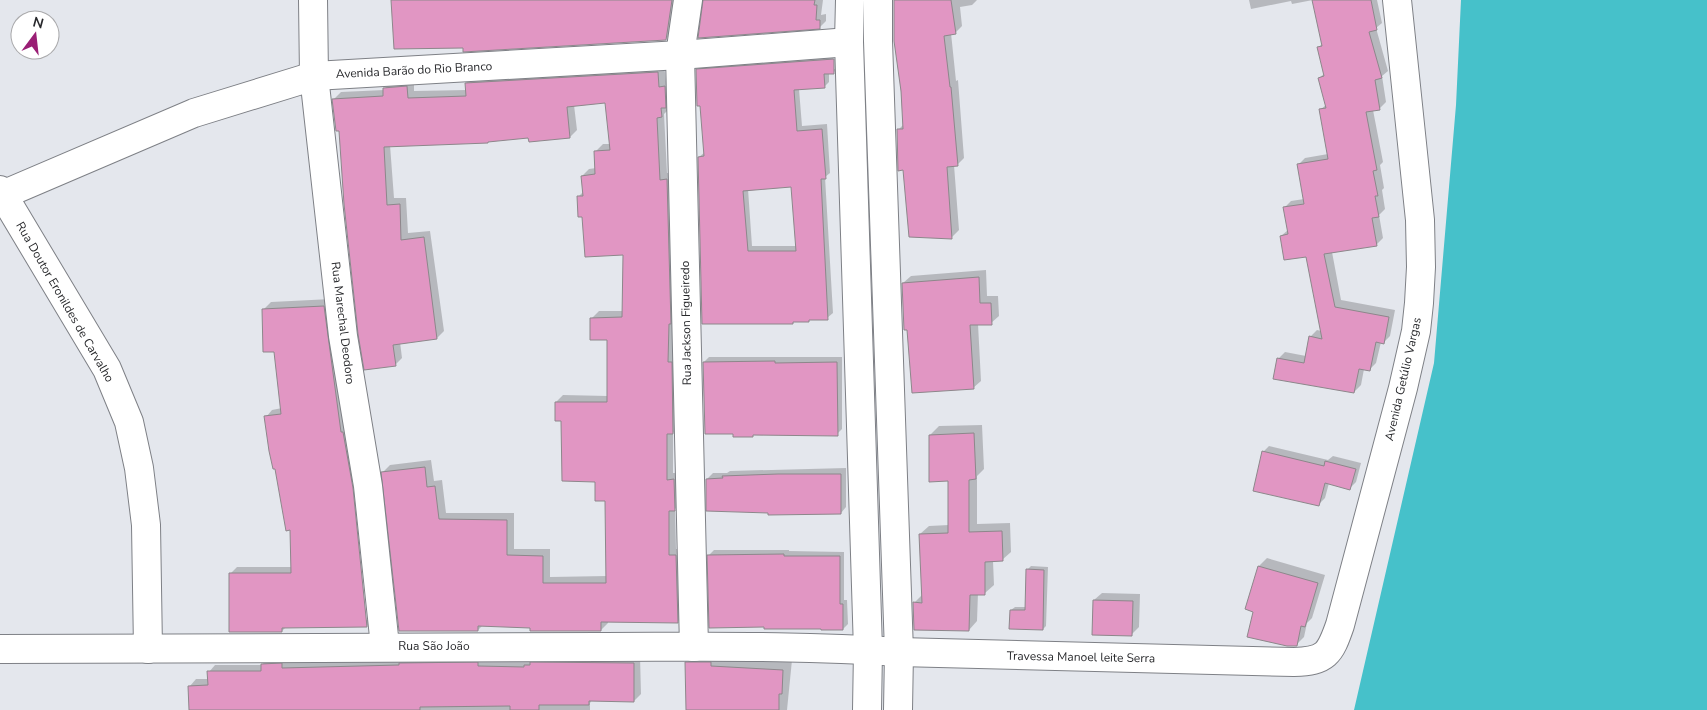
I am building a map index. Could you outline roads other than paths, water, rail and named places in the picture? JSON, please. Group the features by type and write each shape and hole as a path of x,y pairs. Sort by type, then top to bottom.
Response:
{"street":[{"name":"Rua Marechal Deodoro","path":"313,0 314,76 343,336 368,486 385,646"},
{"name":"Rua Jackson Figueiredo","path":"688,0 680,55 694,647"},
{"path":"850,0 849,42 868,650 867,710"},
{"path":"878,0 899,652 898,710"},
{"name":"Avenida Getúlio Vargas","path":"1294,662 1312,661 1322,657 1329,652 1334,642 1403,388 1416,331 1421,267 1420,220 1397,0"},
{"name":"Avenida Barão do Rio Branco","path":"1,193 194,114 314,76 680,55 849,42"},
{"name":"Rua Doutor Eronildes de Carvalho","path":"1,193 107,369 129,422 139,468 146,525 148,649"},
{"name":"Rua São João","path":"0,649 385,646 694,647 868,650"},
{"name":"Travessa Manoel leite Serra","path":"868,650 1294,662"}],"water":[{"path":"1461,0 1707,0 1707,710 1354,710 1434,363 1456,105"}]}
